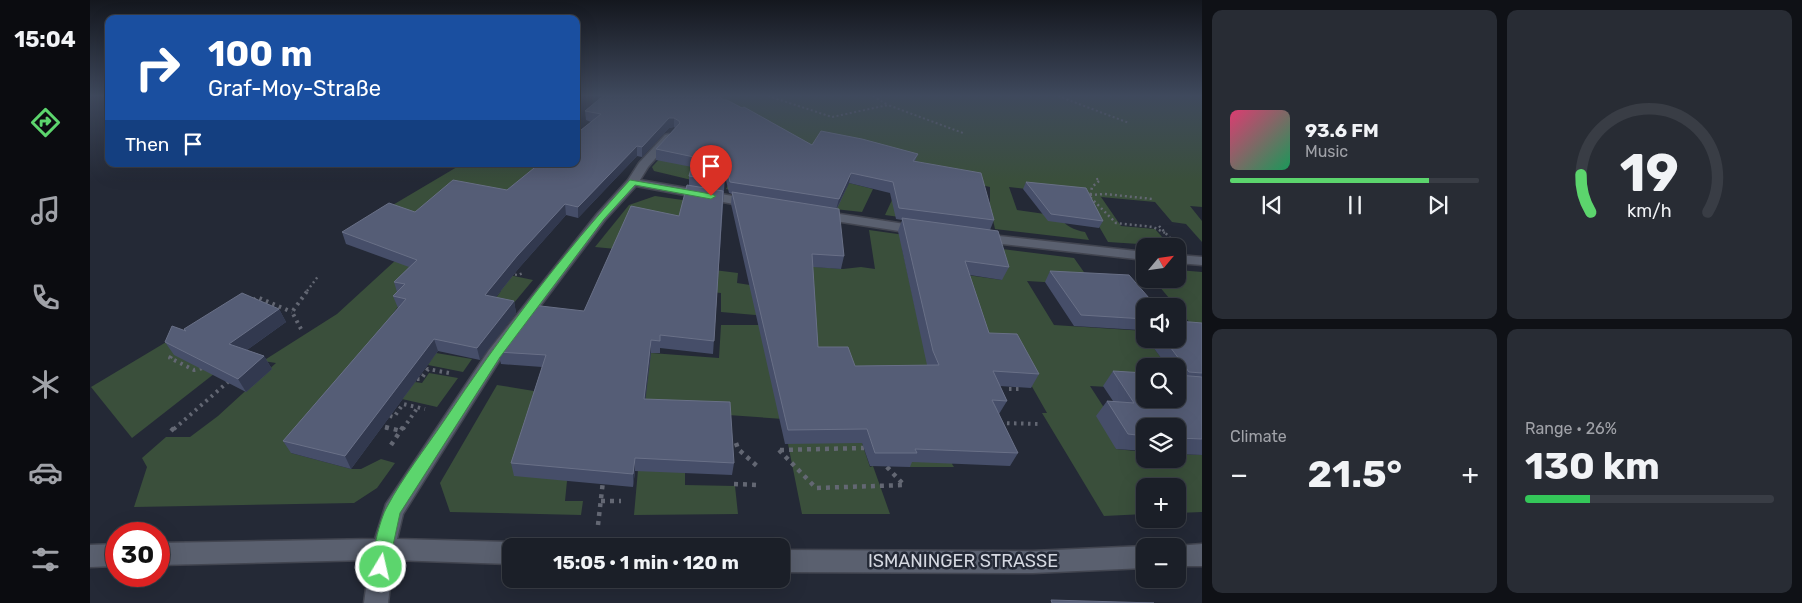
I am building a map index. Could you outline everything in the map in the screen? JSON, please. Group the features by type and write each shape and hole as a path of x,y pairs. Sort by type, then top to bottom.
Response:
{"street":[{"path":"376,603 383,550 393,511 496,354 601,217 633,182 643,165 673,132"},
{"path":"633,182 766,206"},
{"path":"809,213 931,231"},
{"path":"963,236 1136,255"},
{"path":"1186,260 1202,261"},
{"path":"170,554 383,550 502,553"},
{"path":"90,556 105,555"},
{"path":"1186,556 1202,555"},
{"name":"ISMANINGER STRASSE","path":"790,561 1033,562 1136,557"}],"path":[{"path":"939,124 963,133"},
{"path":"1097,178 1099,182 1092,187 1090,195 1095,204 1116,223 1153,227 1164,231 1159,226"},
{"path":"1090,195 1104,194 1153,199"},
{"path":"503,273 518,275 528,270"},
{"path":"292,312 319,275"},
{"path":"250,302 258,298 292,312 301,329"},
{"path":"180,345 170,358 194,370 209,366"},
{"path":"417,379 421,379 428,369"},
{"path":"171,431 222,389 232,378"},
{"path":"1009,389 1020,389"},
{"path":"390,416 394,417 403,404 434,411"},
{"path":"391,445 418,407"},
{"path":"997,423 1040,424"},
{"path":"372,424 401,431"},
{"path":"736,444 738,449 757,466"},
{"path":"864,448 779,450 816,488 904,485 886,466"},
{"path":"598,525 604,472"},
{"path":"598,478 604,478"},
{"path":"734,484 759,485"},
{"path":"601,501 621,501"}],"green space":[{"path":"704,124 1202,124 1202,207 1190,206 1202,221 1202,242 1186,224 1172,222 1155,202 1101,197 1121,226 1155,229 1163,238 1136,238 1136,244 1108,242 1093,216 1067,194 1009,187 1017,210 1059,216 1070,227 1085,232 1089,240 995,229 990,207 990,187 972,183 958,225 885,215 898,187 845,152 847,187 849,183 873,189 862,212 807,206 726,189 736,171"},
{"path":"673,144 696,161 700,182 654,171 652,167"},
{"path":"457,167 544,167 397,308 291,453 351,469 361,469 381,459 395,463 377,488 354,503 134,507 147,467 142,458 166,437 190,437 218,416 276,363 263,361 337,314 433,226 386,209"},
{"path":"655,196 696,202 691,216 616,249 595,247 629,205"},
{"path":"869,230 962,243 902,248 917,316 960,274 1002,280 994,248 1074,258 1093,285 1027,281 1054,325 1136,330 1136,348 1154,348 1161,358 1136,358 1136,389 1090,386 1110,417 1116,449 1136,451 1136,468 1186,468 1186,454 1202,455 1202,512 1186,513 1186,478 1136,478 1136,514 1104,516 1042,413 1047,413 1010,348 952,464 954,467 910,467 862,443 870,467 873,466 890,514 802,514 783,419 728,415 685,473 685,485 735,486 738,514 634,515 641,436 602,397 651,353 719,358 721,325 768,325 767,316 721,312 721,293 700,291 706,269 738,273 737,283 750,285 789,265 875,269"},
{"path":"1186,271 1202,272 1202,337 1186,318 1186,298 1169,298 1161,288 1186,288"},
{"path":"504,274 533,280 508,310 495,299 501,291 497,282"},
{"path":"193,326 219,370 132,438 91,387"},
{"path":"436,353 472,359 463,372 428,365"},
{"path":"429,373 458,378 437,407 402,399 415,382 422,383"},
{"path":"497,385 540,392 567,481 565,501 583,501 581,515 450,512 440,483"}],"building":[{"path":"588,124 663,124 642,147 637,146 578,207 565,204 517,256 485,295 514,301 477,348 434,339 345,456 283,441 406,299 393,296 405,284 394,282 417,260 342,232 389,203 415,212 453,180 507,190 535,167 580,167 580,131"},
{"path":"679,124 775,124 812,145 821,131 862,139 918,154 913,161 981,173 994,220 899,208 893,182 851,173 839,199 730,182 726,165 724,181 689,176 694,157 656,149"},
{"path":"1026,182 1086,188 1103,221 1051,214"},
{"path":"687,185 723,191 714,341 660,335 660,341 651,340 644,399 730,402 734,463 635,458 633,474 511,463 546,355 498,352 532,305 584,311 631,206 679,216"},
{"path":"732,192 839,209 844,256 812,254 818,347 848,347 855,366 939,365 933,351 902,218 998,231 1009,267 965,261 989,333 1017,334 1039,374 993,371 1007,401 992,400 1018,453 915,449 917,453 875,453 867,429 788,430"},
{"path":"1050,271 1129,275 1136,283 1136,288 1140,288 1149,298 1136,298 1136,318 1081,315"},
{"path":"242,293 279,309 229,344 264,356 238,379 165,342 172,326 186,331 184,329"},
{"path":"1186,322 1202,323 1202,373 1189,372 1186,368 1186,358 1178,358 1171,348 1186,348"},
{"path":"1113,371 1136,372 1136,408 1186,408 1186,376 1202,377 1202,439 1186,438 1186,418 1136,418 1136,435 1128,434 1107,401 1134,403"},
{"path":"1051,600 1154,603 1052,603"}],"route":[{"path":"381,567 383,550 393,511 496,354 601,217 633,182 711,196"}]}
